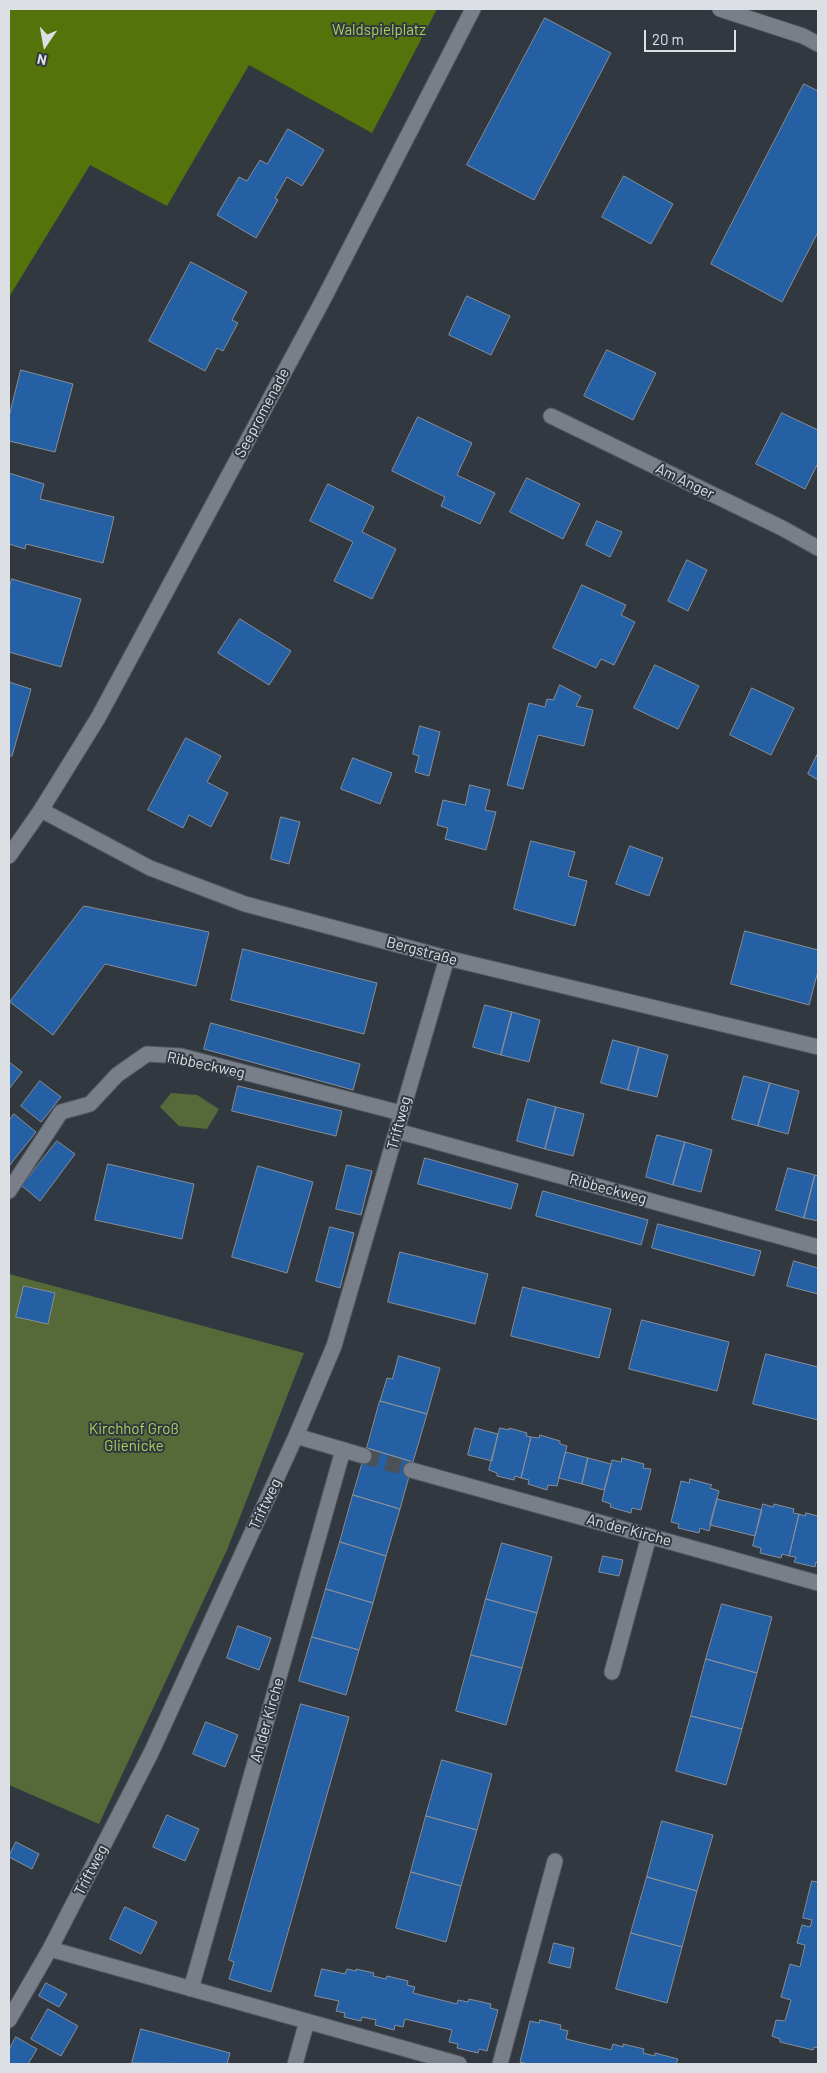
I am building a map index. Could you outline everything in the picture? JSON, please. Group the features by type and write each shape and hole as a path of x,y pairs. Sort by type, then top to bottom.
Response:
{"street":[{"name":"Seepromenade","path":"9,856 41,810 98,718 322,302 472,9"},
{"path":"720,9 804,36 818,44"},
{"name":"Am Anger","path":"551,416 782,528 818,548"},
{"name":"Bergstraße","path":"41,810 150,868 245,904 447,958 818,1047"},
{"name":"Triftweg","path":"9,2020 50,1950 151,1753 296,1436 334,1346 447,958"},
{"name":"Ribbeckweg","path":"9,1191 61,1112 90,1104 117,1075 147,1054 181,1056 402,1113"},
{"name":"Ribbeckweg","path":"397,1131 818,1247"},
{"path":"296,1436 364,1456"},
{"name":"An der Kirche","path":"191,1989 343,1450"},
{"name":"An der Kirche","path":"411,1470 818,1583"},
{"path":"612,1672 649,1536"},
{"path":"500,2064 555,1862"},
{"path":"50,1950 459,2064"},
{"path":"294,2064 307,2021"}],"green space":[{"name":"Waldspielplatz","path":"9,9 437,9 372,133 249,65 167,206 90,165 9,297"},
{"path":"171,1093 197,1095 219,1109 207,1129 179,1126 160,1107"},
{"name":"Kirchhof Groß Glienicke","path":"9,1274 304,1353 227,1550 99,1824 9,1785"}],"building":[{"path":"545,18 611,53 534,200 467,165"},
{"path":"804,84 818,91 818,232 782,302 711,264"},
{"path":"288,129 324,150 302,186 287,177 275,198 278,200 256,238 217,215 239,177 247,181 260,160 267,164"},
{"path":"624,176 673,204 651,244 602,217"},
{"path":"191,262 247,292 232,320 238,323 223,351 217,348 205,371 149,341"},
{"path":"467,296 510,316 491,355 449,335"},
{"path":"607,350 656,373 633,420 584,396"},
{"path":"21,370 73,384 55,452 9,441 9,417"},
{"path":"782,413 818,430 818,463 805,489 756,464"},
{"path":"418,417 472,443 457,475 495,493 480,524 441,506 445,497 392,471"},
{"path":"9,473 44,484 40,499 114,517 103,563 26,544 25,549 9,544"},
{"path":"527,478 580,504 563,539 510,512"},
{"path":"328,484 374,507 362,532 396,549 372,599 334,581 353,542 310,521"},
{"path":"597,521 622,532 610,557 586,545"},
{"path":"687,560 707,570 688,611 668,601"},
{"path":"12,579 81,599 61,667 9,652 9,589"},
{"path":"582,585 626,605 621,615 635,622 614,665 601,659 596,668 553,648"},
{"path":"240,619 291,651 269,685 218,653"},
{"path":"655,665 699,686 678,729 634,708"},
{"path":"9,682 31,689 12,756 9,756"},
{"path":"560,685 581,696 576,706 593,710 584,746 538,735 523,789 507,785 529,703 545,707 547,699 553,700"},
{"path":"752,688 794,708 771,755 730,735"},
{"path":"420,726 440,732 429,776 415,772 419,756 413,754"},
{"path":"186,738 221,756 207,782 228,793 211,827 189,815 183,828 148,810"},
{"path":"818,753 818,780 808,774"},
{"path":"353,758 392,773 380,804 341,789"},
{"path":"470,785 490,790 485,810 496,812 486,850 445,839 448,828 437,825 443,800 465,805"},
{"path":"281,817 300,822 289,864 271,859"},
{"path":"531,841 575,852 568,876 587,881 575,926 514,909"},
{"path":"630,846 663,858 649,896 616,884"},
{"path":"84,906 209,932 196,986 105,964 53,1035 10,1002"},
{"path":"745,931 818,950 818,971 809,1005 731,984"},
{"path":"243,949 377,983 364,1034 231,1000"},
{"path":"485,1005 512,1012 501,1055 473,1047"},
{"path":"512,1012 540,1020 529,1062 501,1055"},
{"path":"211,1023 360,1064 353,1090 204,1049"},
{"path":"613,1040 639,1047 628,1090 601,1083"},
{"path":"639,1047 668,1055 657,1097 628,1090"},
{"path":"9,1062 22,1072 9,1089"},
{"path":"744,1076 770,1083 758,1126 732,1119"},
{"path":"40,1081 61,1097 41,1122 21,1106"},
{"path":"770,1083 799,1091 788,1134 758,1126"},
{"path":"238,1086 342,1111 336,1136 232,1111"},
{"path":"528,1099 556,1107 545,1149 517,1141"},
{"path":"556,1107 584,1114 573,1156 545,1149"},
{"path":"14,1114 36,1132 9,1166 9,1121"},
{"path":"657,1135 685,1142 673,1185 646,1177"},
{"path":"57,1141 75,1154 40,1201 22,1186"},
{"path":"685,1142 712,1150 701,1192 673,1185"},
{"path":"425,1158 518,1184 511,1209 418,1184"},
{"path":"108,1164 194,1184 182,1239 95,1220"},
{"path":"347,1165 372,1171 361,1215 336,1209"},
{"path":"258,1166 313,1182 287,1273 232,1257"},
{"path":"788,1168 815,1175 804,1218 776,1210"},
{"path":"815,1175 818,1176 818,1221 804,1218"},
{"path":"543,1191 648,1220 641,1245 536,1216"},
{"path":"658,1224 761,1251 754,1276 652,1248"},
{"path":"330,1227 354,1233 340,1288 316,1281"},
{"path":"400,1252 488,1274 475,1324 388,1302"},
{"path":"794,1261 818,1268 818,1294 787,1286"},
{"path":"24,1286 55,1293 48,1324 16,1317"},
{"path":"523,1287 611,1309 599,1358 511,1336"},
{"path":"642,1320 729,1342 717,1391 629,1369"},
{"path":"766,1354 818,1367 818,1420 753,1404"},
{"path":"399,1356 440,1368 427,1414 380,1401 387,1378 392,1379"},
{"path":"380,1401 427,1414 413,1462 367,1448"},
{"path":"475,1428 498,1434 492,1461 468,1455"},
{"path":"500,1428 509,1430 509,1428 527,1433 526,1436 531,1437 521,1478 515,1476 514,1480 497,1476 497,1473 489,1470"},
{"path":"540,1435 560,1441 560,1444 567,1446 557,1486 548,1485 547,1490 528,1484 529,1480 521,1478 531,1437 539,1438"},
{"path":"367,1448 413,1462 400,1509 353,1495"},
{"path":"566,1452 588,1458 582,1484 559,1478"},
{"path":"588,1458 611,1464 604,1490 582,1484"},
{"path":"622,1458 644,1464 643,1468 651,1469 641,1510 632,1508 631,1513 610,1507 611,1504 602,1501 612,1460 621,1462"},
{"path":"690,1479 712,1485 710,1488 719,1491 709,1531 700,1528 699,1533 678,1528 679,1524 671,1522 681,1481 689,1483"},
{"path":"353,1495 400,1509 386,1556 340,1542"},
{"path":"717,1499 762,1510 755,1536 710,1525"},
{"path":"763,1504 773,1507 774,1504 794,1509 793,1513 799,1514 789,1556 782,1554 781,1558 760,1553 761,1548 753,1546"},
{"path":"806,1513 818,1516 818,1563 816,1562 815,1567 794,1562 796,1557 789,1556 799,1514 805,1516"},
{"path":"340,1542 386,1556 373,1603 326,1589"},
{"path":"502,1543 552,1557 537,1613 486,1599"},
{"path":"603,1556 623,1560 619,1576 599,1572"},
{"path":"326,1589 373,1603 359,1650 312,1637"},
{"path":"486,1599 537,1613 522,1668 471,1655"},
{"path":"722,1604 772,1617 757,1673 706,1659"},
{"path":"238,1626 271,1638 259,1670 227,1658"},
{"path":"312,1637 359,1650 346,1695 299,1681"},
{"path":"471,1655 522,1668 506,1725 456,1711"},
{"path":"706,1659 757,1673 742,1729 691,1716"},
{"path":"301,1704 349,1717 271,1992 229,1979 234,1962 229,1960"},
{"path":"691,1716 742,1729 726,1785 676,1771"},
{"path":"206,1722 238,1735 225,1767 193,1754"},
{"path":"442,1760 492,1774 477,1830 426,1816"},
{"path":"167,1815 199,1829 185,1861 153,1847"},
{"path":"426,1816 477,1830 461,1886 411,1872"},
{"path":"662,1821 713,1835 697,1891 647,1877"},
{"path":"16,1842 39,1854 32,1869 9,1857"},
{"path":"411,1872 461,1886 446,1942 396,1928"},
{"path":"647,1877 697,1891 682,1947 631,1933"},
{"path":"812,1881 818,1882 818,2048 814,2047 813,2050 780,2042 780,2039 772,2036 776,2020 785,2021 791,2000 781,1997 790,1964 800,1967 805,1945 797,1943 802,1925 810,1927 812,1920 803,1918"},
{"path":"125,1907 157,1922 141,1954 110,1939"},
{"path":"631,1933 682,1947 667,2003 616,1989"},
{"path":"554,1943 574,1948 570,1968 549,1963"},
{"path":"322,1969 345,1974 347,1969 356,1971 356,1969 374,1973 373,1976 386,1979 387,1976 408,1981 407,1985 415,1987 413,1993 457,2004 458,2000 468,2002 469,1999 491,2004 490,2008 498,2010 487,2051 479,2049 478,2053 457,2048 458,2044 449,2042 452,2030 405,2019 403,2027 395,2025 394,2030 375,2025 376,2020 362,2017 361,2021 344,2017 345,2013 336,2011 339,2001 315,1996"},
{"path":"46,1983 67,1994 59,2007 39,1996"},
{"path":"48,2009 78,2026 61,2056 31,2039"},
{"path":"540,2020 561,2025 560,2029 568,2031 566,2039 611,2050 613,2044 623,2047 623,2044 644,2049 643,2053 655,2056 655,2053 678,2059 676,2064 528,2064 520,2062 530,2021 539,2023"},
{"path":"141,2029 230,2053 227,2064 132,2063"},
{"path":"16,2037 37,2049 28,2064 9,2064 9,2050"}],"tunnel":[{"path":"364,1456 411,1470"}]}
